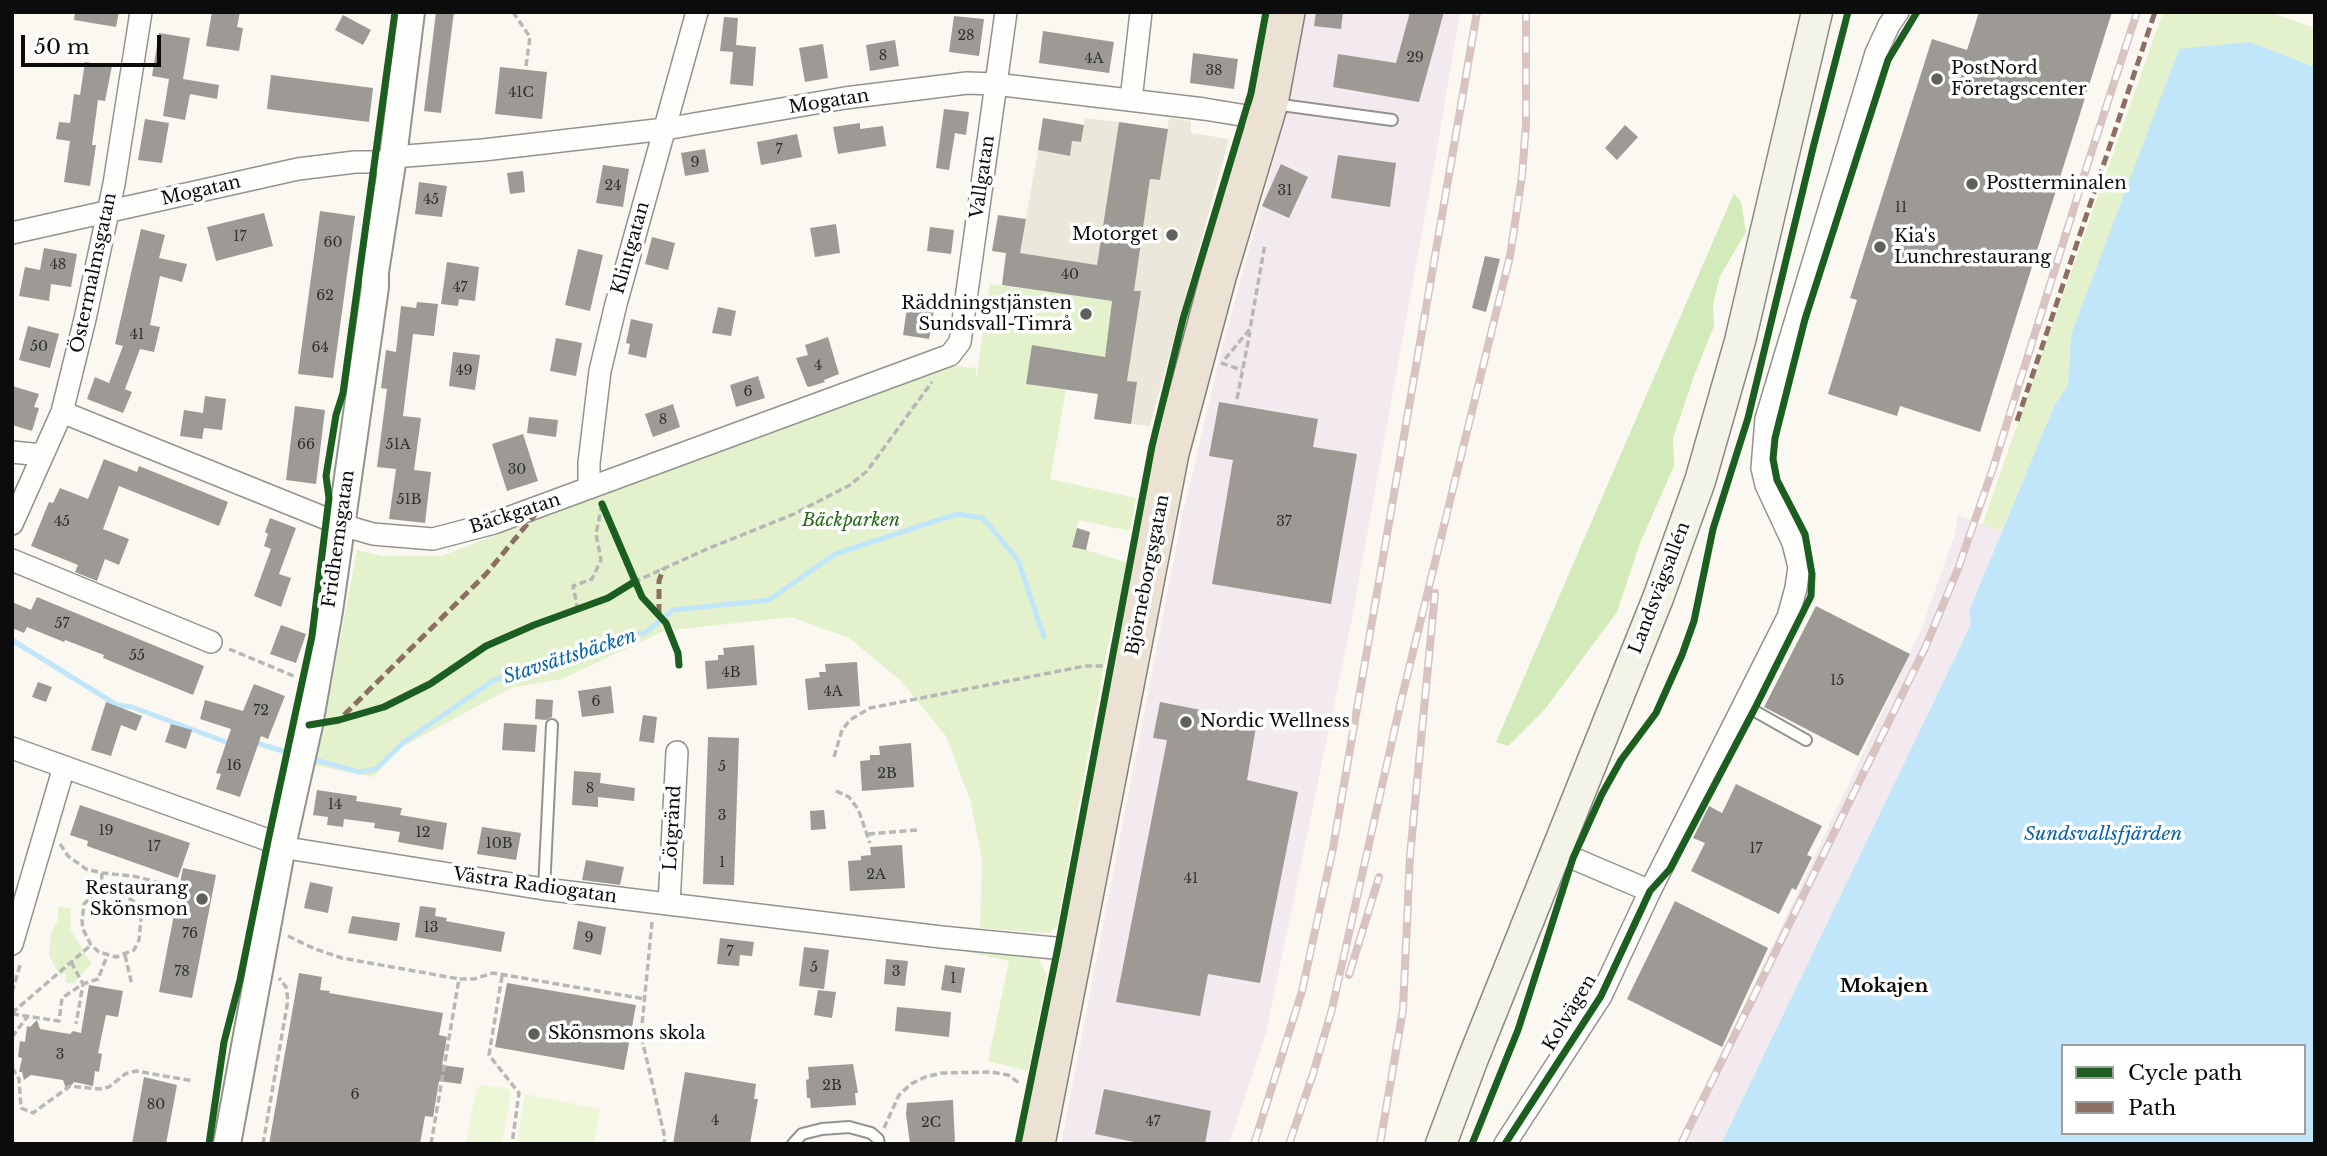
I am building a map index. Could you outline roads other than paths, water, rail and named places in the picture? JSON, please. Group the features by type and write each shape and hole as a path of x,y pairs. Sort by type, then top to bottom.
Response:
{"highway":[{"name":"Björneborgsgatan","path":"1037,1144 1171,453 1218,277 1268,111 1287,12"}],"main road":[{"name":"Landsvägsallén","path":"1441,1144 1658,598 1700,481 1740,341 1817,12"}],"street":[{"name":"Östermalmsgatan","path":"12,524 62,412 108,212 141,12"},
{"name":"Fridhemsgatan","path":"227,1144 282,846 309,725 342,525 411,12"},
{"name":"Klintgatan","path":"596,496 589,463 600,371 626,265 697,12"},
{"name":"Vallgatan","path":"955,349 1006,12"},
{"path":"1131,100 1141,12"},
{"name":"Kolvägen","path":"1505,1144 1601,996 1650,891 1788,617 1799,567 1793,543 1766,485 1762,468 1766,419 1876,53 1898,12"},
{"name":"Mogatan","path":"12,233 298,169 665,129 845,98 967,83 1203,109 1268,111"},
{"name":"Bäckgatan","path":"62,412 342,525 373,534 433,539 596,496 955,349"},
{"path":"12,452 42,456"},
{"path":"12,560 211,642"},
{"name":"Västra Radiogatan","path":"12,748 282,846 544,889 942,937 1075,950"},
{"name":"Lötgränd","path":"662,903 677,752"},
{"path":"17,951 64,767"},
{"path":"1556,851 1650,891"}],"lane":[{"path":"1268,111 1392,120"},
{"path":"1744,705 1806,740"},
{"path":"544,889 552,725"},
{"path":"793,1144 802,1134 849,1127 870,1133 878,1142"}],"water":[{"name":"Sundsvallsfjärden","path":"2250,42 2315,67 2315,1144 1721,1144 1971,624 1969,611 2054,406 2068,385 2071,335 2179,49"}],"waterway":[{"name":"Stavsättsbäcken","path":"316,760 359,772 376,769 404,742 494,680 562,662 635,634 645,633 673,610 769,600 835,554 957,514 983,518 1018,560 1044,637"},
{"name":"Stavsättsbäcken","path":"12,640 117,705 132,707 226,742 233,742"},
{"name":"Stavsättsbäcken","path":"253,742 283,751"}],"railway":[{"path":"1254,1144 1302,991 1333,848 1477,12"},
{"path":"1289,1144 1332,1009 1401,701 1510,256 1522,176 1526,124 1526,12"},
{"path":"1681,1144 1925,648 1958,569 1993,468 2137,12"},
{"path":"1380,1144 1403,1010 1410,856 1435,593"},
{"path":"1349,975 1379,877"}],"place":[{"name":"PostNord Företagscenter","path":"1937,79"},
{"name":"Postterminalen","path":"1972,184"},
{"name":"Motorget","path":"1172,235"},
{"name":"Kia's Lunchrestaurang","path":"1880,247"},
{"name":"Räddningstjänsten Sundsvall-Timrå","path":"1086,314"},
{"name":"Nordic Wellness","path":"1186,722"},
{"name":"Restaurang Skönsmon","path":"202,899"},
{"name":"Skönsmons skola","path":"534,1034"}],"district":[{"name":"Mokajen","path":"1884,987"}],"park label":[{"name":"Bäckparken","path":"851,521"}]}
